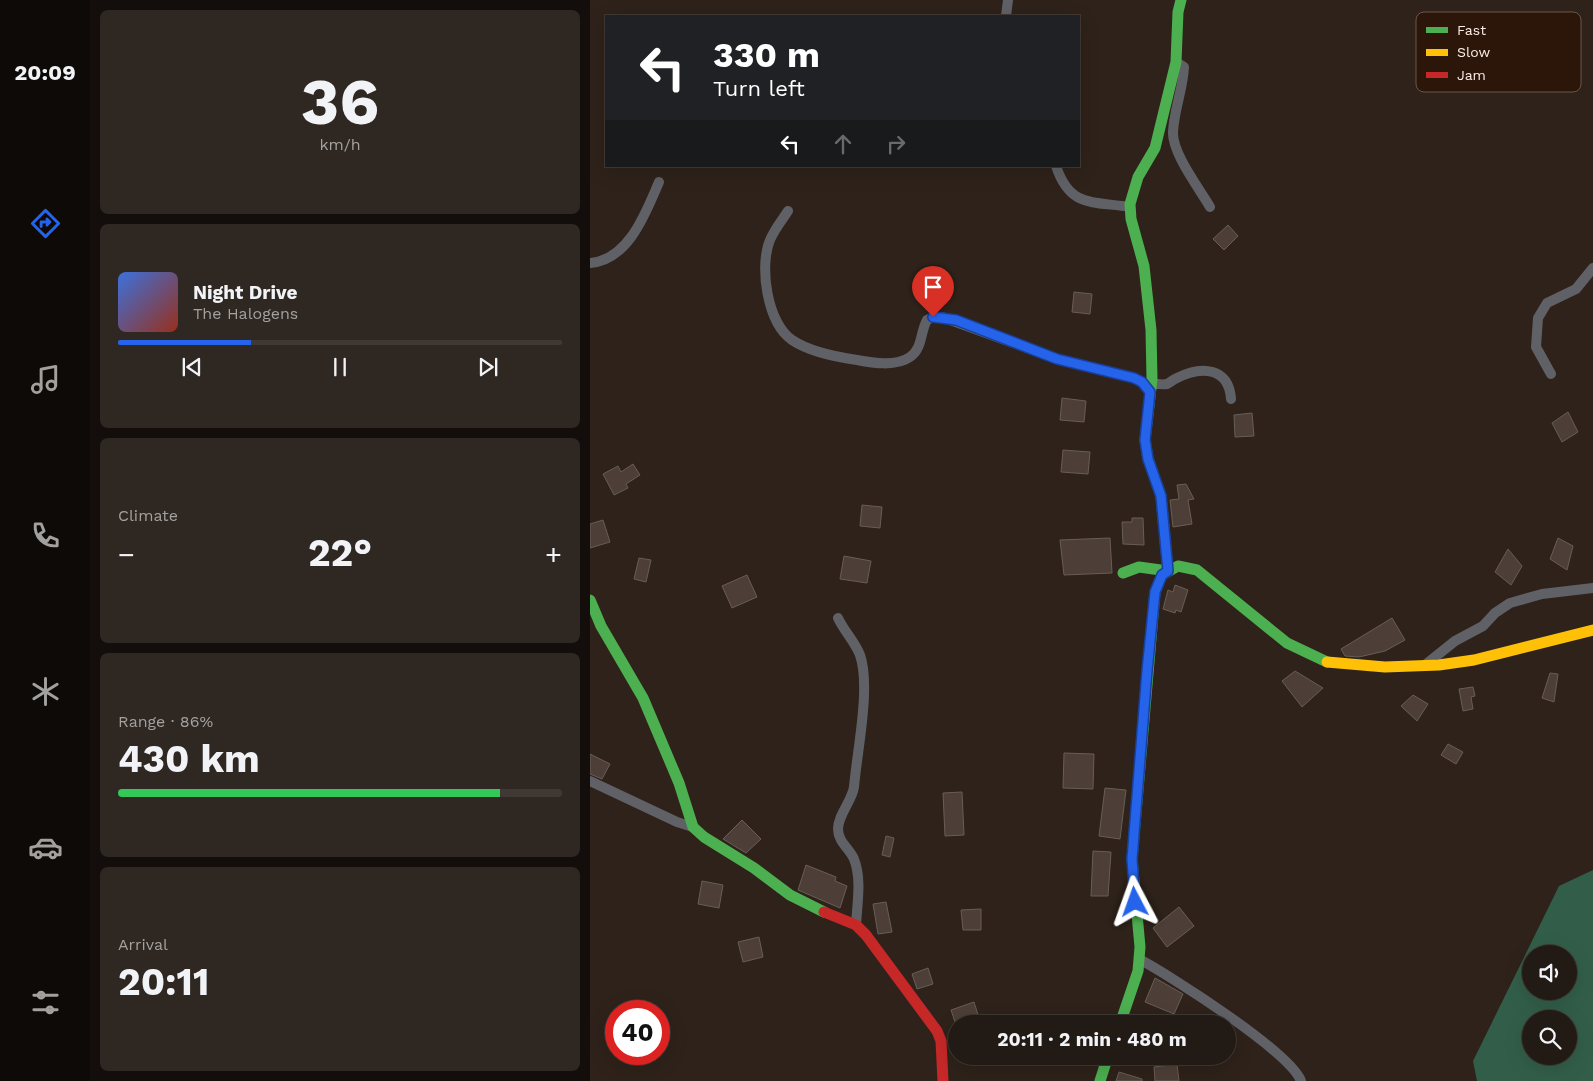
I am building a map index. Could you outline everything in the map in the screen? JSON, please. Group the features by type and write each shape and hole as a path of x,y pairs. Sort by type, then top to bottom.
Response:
{"street":[{"path":"1006,15 1008,0"},
{"path":"1168,571 1161,496 1148,459 1145,440 1150,388 1150,330 1144,266 1130,207 1138,177 1155,148 1176,62 1178,12 1181,0"},
{"path":"1176,62 1184,67 1173,139 1179,157 1210,207"},
{"path":"1056,167 1071,194 1082,201 1130,207"},
{"path":"590,262 606,258 630,238 659,182"},
{"path":"788,211 773,234 768,249 768,295 775,318 782,329 791,339 806,347 870,362 901,361 911,356 917,350 927,320 933,317 942,317 1057,359 1139,380 1150,388 1167,384 1180,376 1209,371 1222,375 1227,380 1231,399"},
{"path":"1551,374 1536,347 1538,318 1547,304 1576,288 1593,268"},
{"path":"1123,573 1130,568 1142,567 1168,571 1184,566 1198,570 1287,643 1319,660 1348,666 1425,665 1472,660 1539,641 1593,630"},
{"path":"1124,1015 1135,986 1139,959 1132,859 1154,600 1160,579 1168,571"},
{"path":"1425,665 1455,641 1478,629 1495,613 1510,603 1542,594 1593,588"},
{"path":"590,601 601,626 643,698 663,750 679,783 693,827"},
{"path":"838,618 858,652 862,675 861,718 854,790 838,828 839,836 852,855 856,867 856,925"},
{"path":"590,781 677,822 693,827 796,900 856,925 877,948 902,986 937,1031 941,1041 943,1081"},
{"path":"1139,959 1195,994 1272,1049 1296,1071 1301,1081"},
{"path":"1100,1081 1105,1065"}],"green space":[{"path":"1593,870 1593,1081 1477,1081 1473,1061 1522,961 1522,1000 1577,1000 1577,945 1530,945 1559,886"}],"building":[{"path":"1228,225 1238,236 1224,250 1213,239"},
{"path":"1074,292 1092,294 1090,314 1072,312"},
{"path":"1062,398 1086,401 1084,422 1060,420"},
{"path":"1568,412 1578,432 1562,442 1552,423"},
{"path":"1252,413 1254,436 1235,437 1234,415"},
{"path":"1063,450 1090,452 1088,474 1061,472"},
{"path":"633,464 640,475 626,484 628,488 614,495 603,474 618,466 621,472"},
{"path":"1186,484 1194,499 1188,500 1192,524 1173,527 1170,500 1179,499 1177,485"},
{"path":"862,505 882,507 880,528 860,526"},
{"path":"1132,518 1143,518 1144,545 1123,544 1122,522 1132,522"},
{"path":"603,520 610,542 590,548 590,524"},
{"path":"1110,538 1112,573 1064,575 1060,540"},
{"path":"1558,538 1573,546 1567,570 1550,559"},
{"path":"1508,549 1522,566 1511,585 1495,572"},
{"path":"844,556 871,561 867,583 840,579"},
{"path":"639,558 651,560 646,582 634,579"},
{"path":"747,575 757,597 732,608 722,586"},
{"path":"1175,585 1188,590 1181,612 1176,610 1175,613 1163,609 1168,590 1173,592"},
{"path":"1392,618 1405,640 1385,651 1359,657 1345,656 1341,649"},
{"path":"1295,671 1323,688 1302,707 1282,681"},
{"path":"1550,673 1558,674 1554,702 1542,698"},
{"path":"1473,687 1475,696 1471,697 1473,709 1463,711 1459,689"},
{"path":"1413,695 1428,704 1417,721 1401,706"},
{"path":"1448,744 1463,752 1456,764 1441,755"},
{"path":"1064,753 1094,754 1093,789 1063,788"},
{"path":"590,754 610,764 602,779 590,774"},
{"path":"1105,788 1126,790 1120,839 1099,836"},
{"path":"962,792 964,835 945,836 943,793"},
{"path":"742,820 761,839 746,853 723,839"},
{"path":"886,836 894,838 890,857 882,855"},
{"path":"1093,851 1111,852 1108,896 1091,896"},
{"path":"806,865 836,877 835,881 847,886 840,908 798,890"},
{"path":"702,881 723,885 719,908 698,904"},
{"path":"886,902 892,932 878,934 873,904"},
{"path":"1179,907 1194,926 1167,947 1153,928"},
{"path":"981,909 981,930 963,930 961,910"},
{"path":"759,937 763,957 743,962 738,942"},
{"path":"928,968 933,984 917,989 912,974"},
{"path":"1155,978 1183,994 1174,1014 1145,1002"},
{"path":"974,1002 978,1015 953,1015 951,1010"},
{"path":"1177,1065 1179,1081 1155,1081 1154,1067"},
{"path":"1119,1072 1142,1079 1142,1081 1116,1081"}],"traffic: fast":[{"path":"1123,573 1139,567 1168,571 1161,496 1148,459 1145,440 1152,379 1151,330 1144,266 1131,219 1130,204 1138,177 1155,148 1176,62 1178,12 1181,0"},
{"path":"1123,1015 1138,971 1140,947 1132,859 1155,592 1162,575 1178,566 1197,570 1287,643 1327,662"},
{"path":"590,600 601,626 643,698 679,783 693,827 704,837 754,868 790,895 824,912"},
{"path":"1100,1081 1105,1065"}],"traffic: slow":[{"path":"1327,662 1385,667 1439,665 1474,660 1593,630"}],"traffic: jam":[{"path":"824,912 856,925 866,935 937,1031 941,1041 943,1081"}],"route":[{"path":"933,317 937,316 956,320 1057,359 1134,378 1142,382 1150,392 1145,440 1148,459 1161,496 1168,571 1162,575 1155,592 1147,671 1132,859 1135,902"}]}
